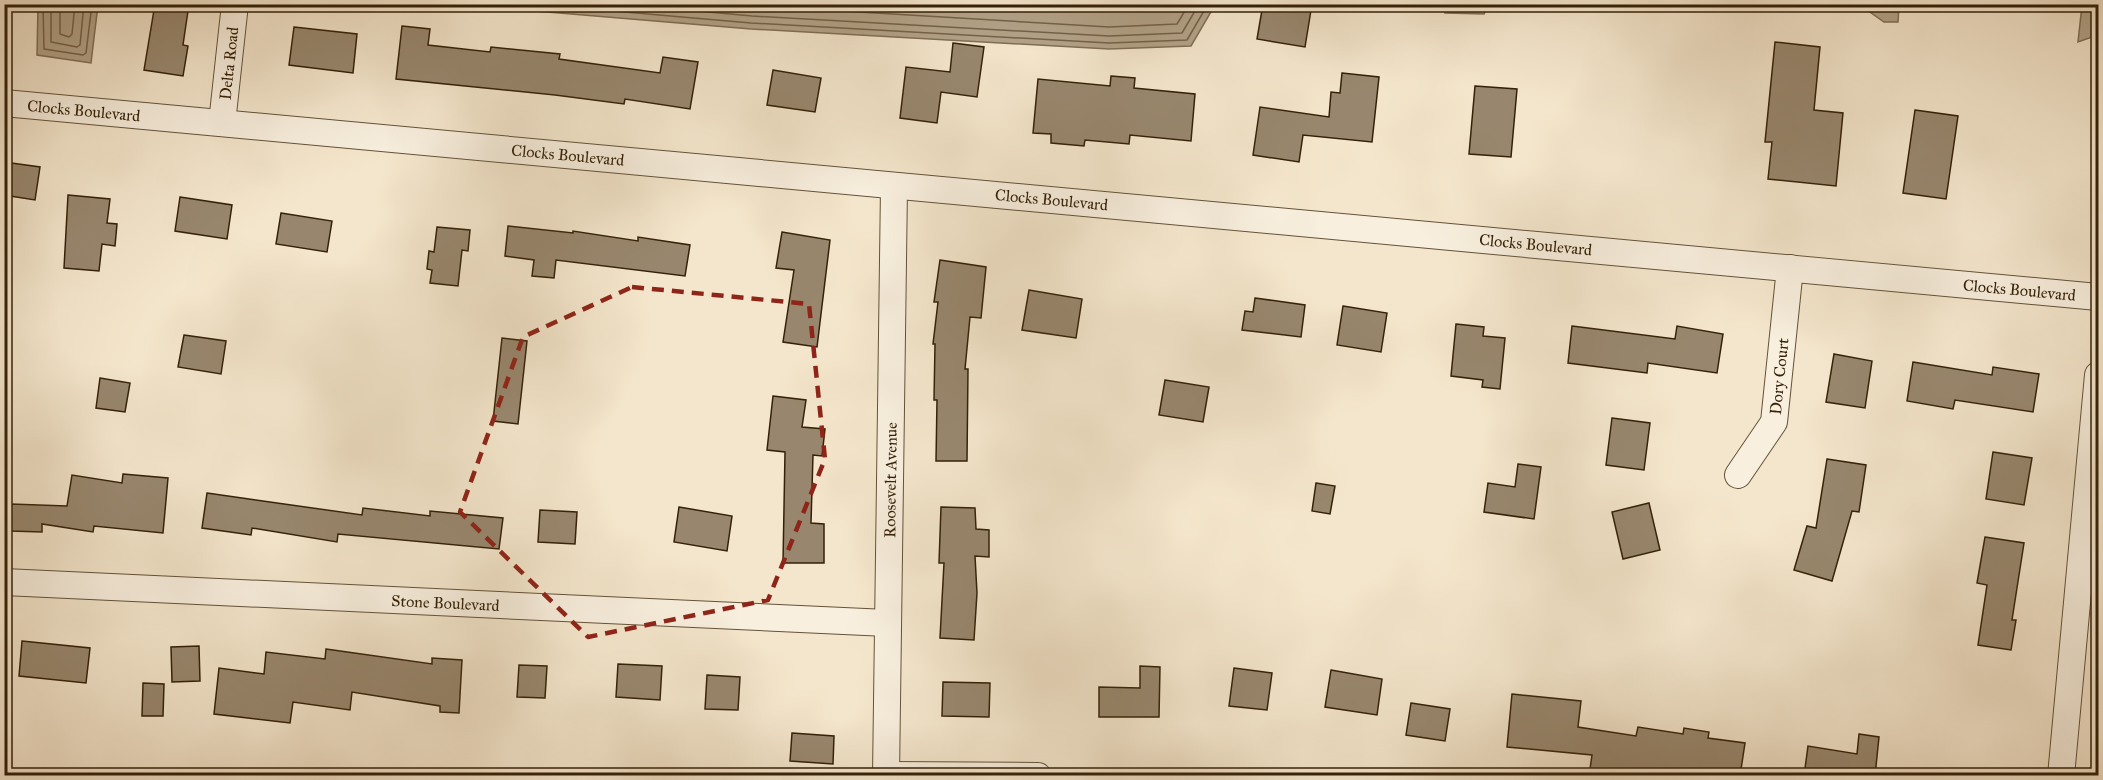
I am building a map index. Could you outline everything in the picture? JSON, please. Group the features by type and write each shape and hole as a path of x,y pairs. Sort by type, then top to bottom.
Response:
{"street":[{"name":"Delta Road","path":"222,123 235,4"},
{"name":"Clocks Boulevard","path":"4,103 894,187 1282,219 2098,297"},
{"name":"Roosevelt Avenue","path":"886,775 894,187"},
{"name":"Dory Court","path":"1738,475 1774,422 1790,268"},
{"path":"2061,776 2098,375"},
{"name":"Stone Boulevard","path":"4,582 887,623"},
{"path":"886,775 1038,776"}],"highlighted area":[{"path":"632,287 809,304 825,459 768,600 588,637 460,512 523,337"}],"water":[{"path":"1445,4 1489,5 1484,14 1445,13"},
{"path":"38,5 98,5 91,63 37,55"},
{"path":"464,5 1215,5 1191,46 1109,49 751,29"},
{"path":"1860,5 1899,5 1898,22 1884,22"},
{"path":"2082,5 2098,5 2098,35 2078,42"}],"building":[{"path":"155,4 189,4 183,45 188,46 183,76 144,70"},
{"path":"1263,4 1312,4 1305,47 1257,39"},
{"path":"402,26 430,29 428,45 490,52 491,47 560,54 559,59 660,73 663,57 698,62 690,109 625,99 624,104 396,79"},
{"path":"294,27 357,34 353,73 289,65"},
{"path":"1775,42 1820,47 1814,110 1843,113 1836,186 1768,179 1772,142 1765,142"},
{"path":"953,43 984,47 977,97 941,92 937,123 900,118 906,67 950,72"},
{"path":"773,70 821,78 815,112 767,105"},
{"path":"1342,73 1379,77 1372,142 1303,135 1299,162 1253,155 1260,107 1329,117 1331,92 1340,93"},
{"path":"1111,76 1135,78 1134,88 1195,94 1191,141 1130,135 1129,144 1085,140 1084,146 1051,143 1051,134 1033,133 1038,79 1110,86"},
{"path":"1475,86 1517,89 1511,157 1469,154"},
{"path":"1915,110 1958,116 1946,199 1903,193"},
{"path":"4,162 40,167 35,200 4,195"},
{"path":"68,195 110,199 107,223 117,224 115,246 102,244 99,271 64,268"},
{"path":"180,197 232,205 227,239 175,231"},
{"path":"281,213 332,221 327,252 276,244"},
{"path":"508,226 573,233 573,231 638,241 638,237 690,245 685,276 556,260 554,278 532,276 534,260 505,256"},
{"path":"437,227 470,230 468,251 462,250 458,286 430,283 432,270 427,269 429,251 434,252"},
{"path":"782,232 830,240 817,347 783,342 794,270 776,268"},
{"path":"940,260 986,267 981,318 970,317 965,369 968,369 967,461 936,461 937,400 934,400 935,344 933,344 938,302 934,302"},
{"path":"1029,290 1082,299 1076,338 1022,330"},
{"path":"1255,298 1305,305 1301,337 1242,330 1245,311 1253,312"},
{"path":"1343,306 1387,313 1381,352 1337,345"},
{"path":"1456,324 1484,327 1483,336 1505,338 1500,389 1482,387 1483,380 1451,376"},
{"path":"1572,326 1675,339 1677,326 1723,334 1717,373 1648,363 1647,373 1568,363"},
{"path":"184,335 226,341 221,374 178,367"},
{"path":"502,338 527,341 518,424 493,421"},
{"path":"1834,354 1872,361 1865,408 1826,402"},
{"path":"1913,362 1992,375 1993,367 2039,374 2033,412 1955,400 1953,409 1907,401"},
{"path":"100,378 130,383 125,412 96,408"},
{"path":"1165,380 1209,387 1203,422 1159,415"},
{"path":"773,396 806,400 802,427 825,429 822,456 813,455 811,523 824,524 824,563 783,563 785,452 767,450"},
{"path":"1612,418 1650,423 1644,470 1606,465"},
{"path":"1993,452 2032,458 2024,505 1986,499"},
{"path":"1827,459 1866,465 1859,512 1852,511 1832,581 1794,570 1807,526 1816,528"},
{"path":"1518,464 1541,467 1534,519 1484,512 1488,483 1515,487"},
{"path":"123,474 168,478 163,533 94,526 93,532 42,524 42,532 10,531 11,504 67,506 72,475 122,483"},
{"path":"1316,483 1335,486 1330,514 1312,511"},
{"path":"207,493 362,515 363,508 430,516 430,511 503,518 499,549 338,534 337,542 252,528 251,535 202,528"},
{"path":"1649,503 1660,550 1623,559 1612,512"},
{"path":"679,507 732,516 727,551 674,542"},
{"path":"941,507 975,508 976,529 989,530 989,557 975,556 977,593 974,640 940,638 944,563 939,563"},
{"path":"540,510 577,512 575,544 538,542"},
{"path":"1985,537 2024,543 2012,620 2016,620 2011,650 1978,645 1987,585 1977,583"},
{"path":"22,641 90,648 86,683 19,676"},
{"path":"199,646 200,681 172,682 171,647"},
{"path":"326,649 432,664 432,658 462,660 459,713 440,712 440,706 352,692 350,710 293,702 290,723 214,714 219,668 264,674 266,652 325,659"},
{"path":"618,664 662,666 660,700 616,697"},
{"path":"519,665 547,666 545,698 517,697"},
{"path":"1140,666 1160,667 1159,717 1099,717 1099,687 1140,688"},
{"path":"1234,668 1272,673 1267,710 1229,706"},
{"path":"1331,670 1382,679 1377,715 1325,707"},
{"path":"707,675 740,677 738,710 705,709"},
{"path":"943,682 990,683 989,717 942,716"},
{"path":"143,683 164,684 163,716 142,716"},
{"path":"1512,694 1581,701 1578,727 1636,736 1638,727 1683,734 1684,728 1709,732 1708,738 1745,743 1740,776 1589,776 1592,755 1507,747"},
{"path":"1411,703 1450,709 1445,741 1406,735"},
{"path":"792,733 834,736 833,764 790,761"},
{"path":"1859,734 1879,737 1875,776 1804,776 1808,746 1857,754"}]}
